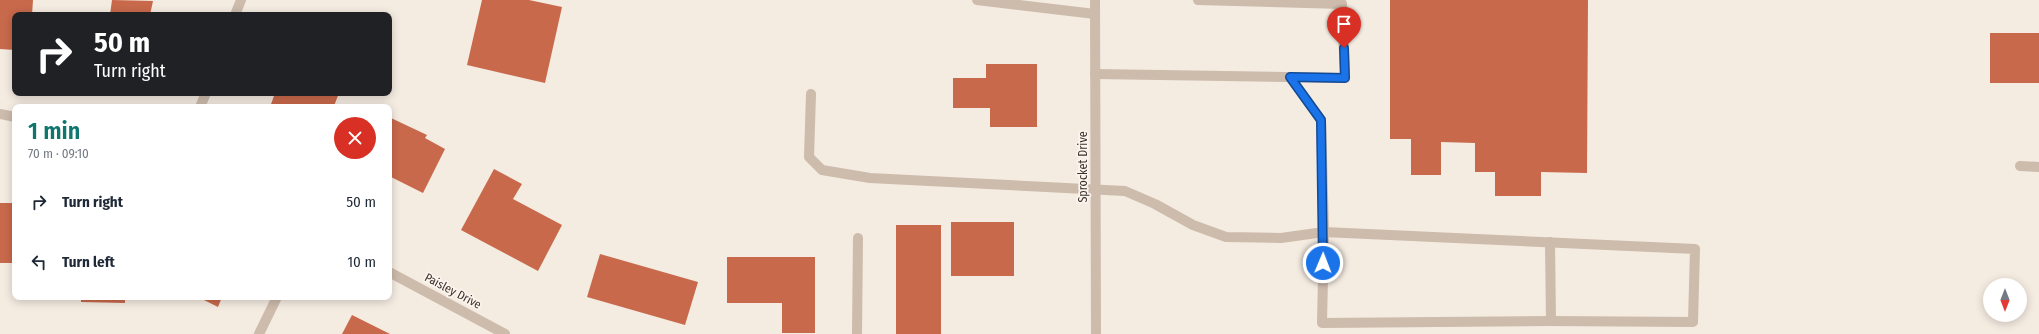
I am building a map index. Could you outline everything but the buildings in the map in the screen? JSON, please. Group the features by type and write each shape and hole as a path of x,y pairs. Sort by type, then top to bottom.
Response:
{"street":[{"path":"236,12 241,0"},
{"path":"977,0 1095,14"},
{"name":"Sprocket Drive","path":"1095,0 1096,334"},
{"path":"1095,74 1345,78 1342,4 1198,0"},
{"path":"811,94 809,157 822,170 870,178 1096,188 1125,191 1155,204 1193,225 1226,237 1281,238 1324,232 1695,248 1693,322 1551,321 1322,323 1324,232 1321,120 1290,77"},
{"path":"0,114 12,116"},
{"path":"2020,166 2039,167"},
{"path":"857,334 858,238"},
{"path":"1550,242 1551,321"},
{"name":"Paisley Drive","path":"392,274 505,334"},
{"path":"259,334 276,300"}],"route":[{"path":"1323,263 1324,232 1321,120 1290,77 1345,78 1344,48"}]}
